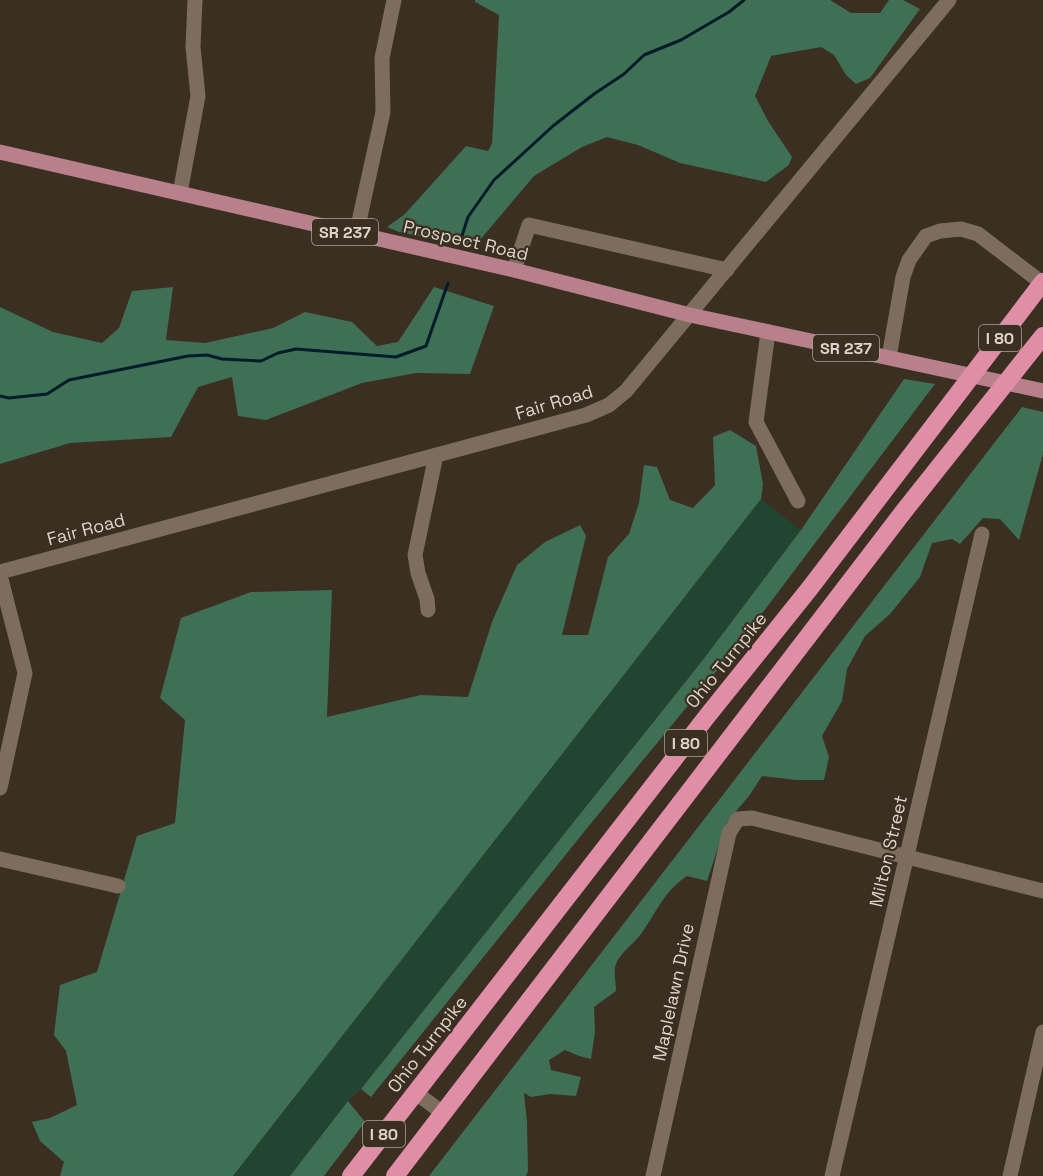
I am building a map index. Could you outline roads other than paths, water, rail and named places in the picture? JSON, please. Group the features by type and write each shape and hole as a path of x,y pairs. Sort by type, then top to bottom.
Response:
{"highway":[{"name":"Ohio Turnpike","path":"351,1176 708,715 810,588 1043,282"},
{"name":"I 80","path":"395,1176 904,511 1043,336"}],"main road":[{"name":"Prospect Road","path":"0,152 514,270 690,315 1043,391"}],"street":[{"path":"180,193 198,96 193,48 195,0"},
{"path":"356,235 383,112 382,58 393,0"},
{"name":"Fair Road","path":"0,574 585,415 609,405 626,391 690,315 949,0"},
{"path":"514,270 529,225 727,270"},
{"path":"889,357 903,278 909,260 926,236 940,231 961,229 978,234 1043,282"},
{"path":"768,332 756,422 798,501"},
{"path":"428,610 414,555 436,455"},
{"name":"Milton Street","path":"832,1176 982,534"},
{"path":"0,574 25,673 0,788"},
{"name":"Maplelawn Drive","path":"653,1176 729,832 738,819 752,818 907,857"},
{"path":"907,857 1043,891"},
{"path":"0,859 118,886"},
{"path":"1010,1176 1043,1032"},
{"path":"416,1093 443,1113"}],"waterway":[{"path":"460,242 468,217 494,180 553,126 624,74 644,55 681,40 729,12 744,0"},
{"path":"0,396 9,398 47,394 69,380 188,356 207,355 222,359 261,361 278,353 296,349 396,357 426,346 448,283"}]}
